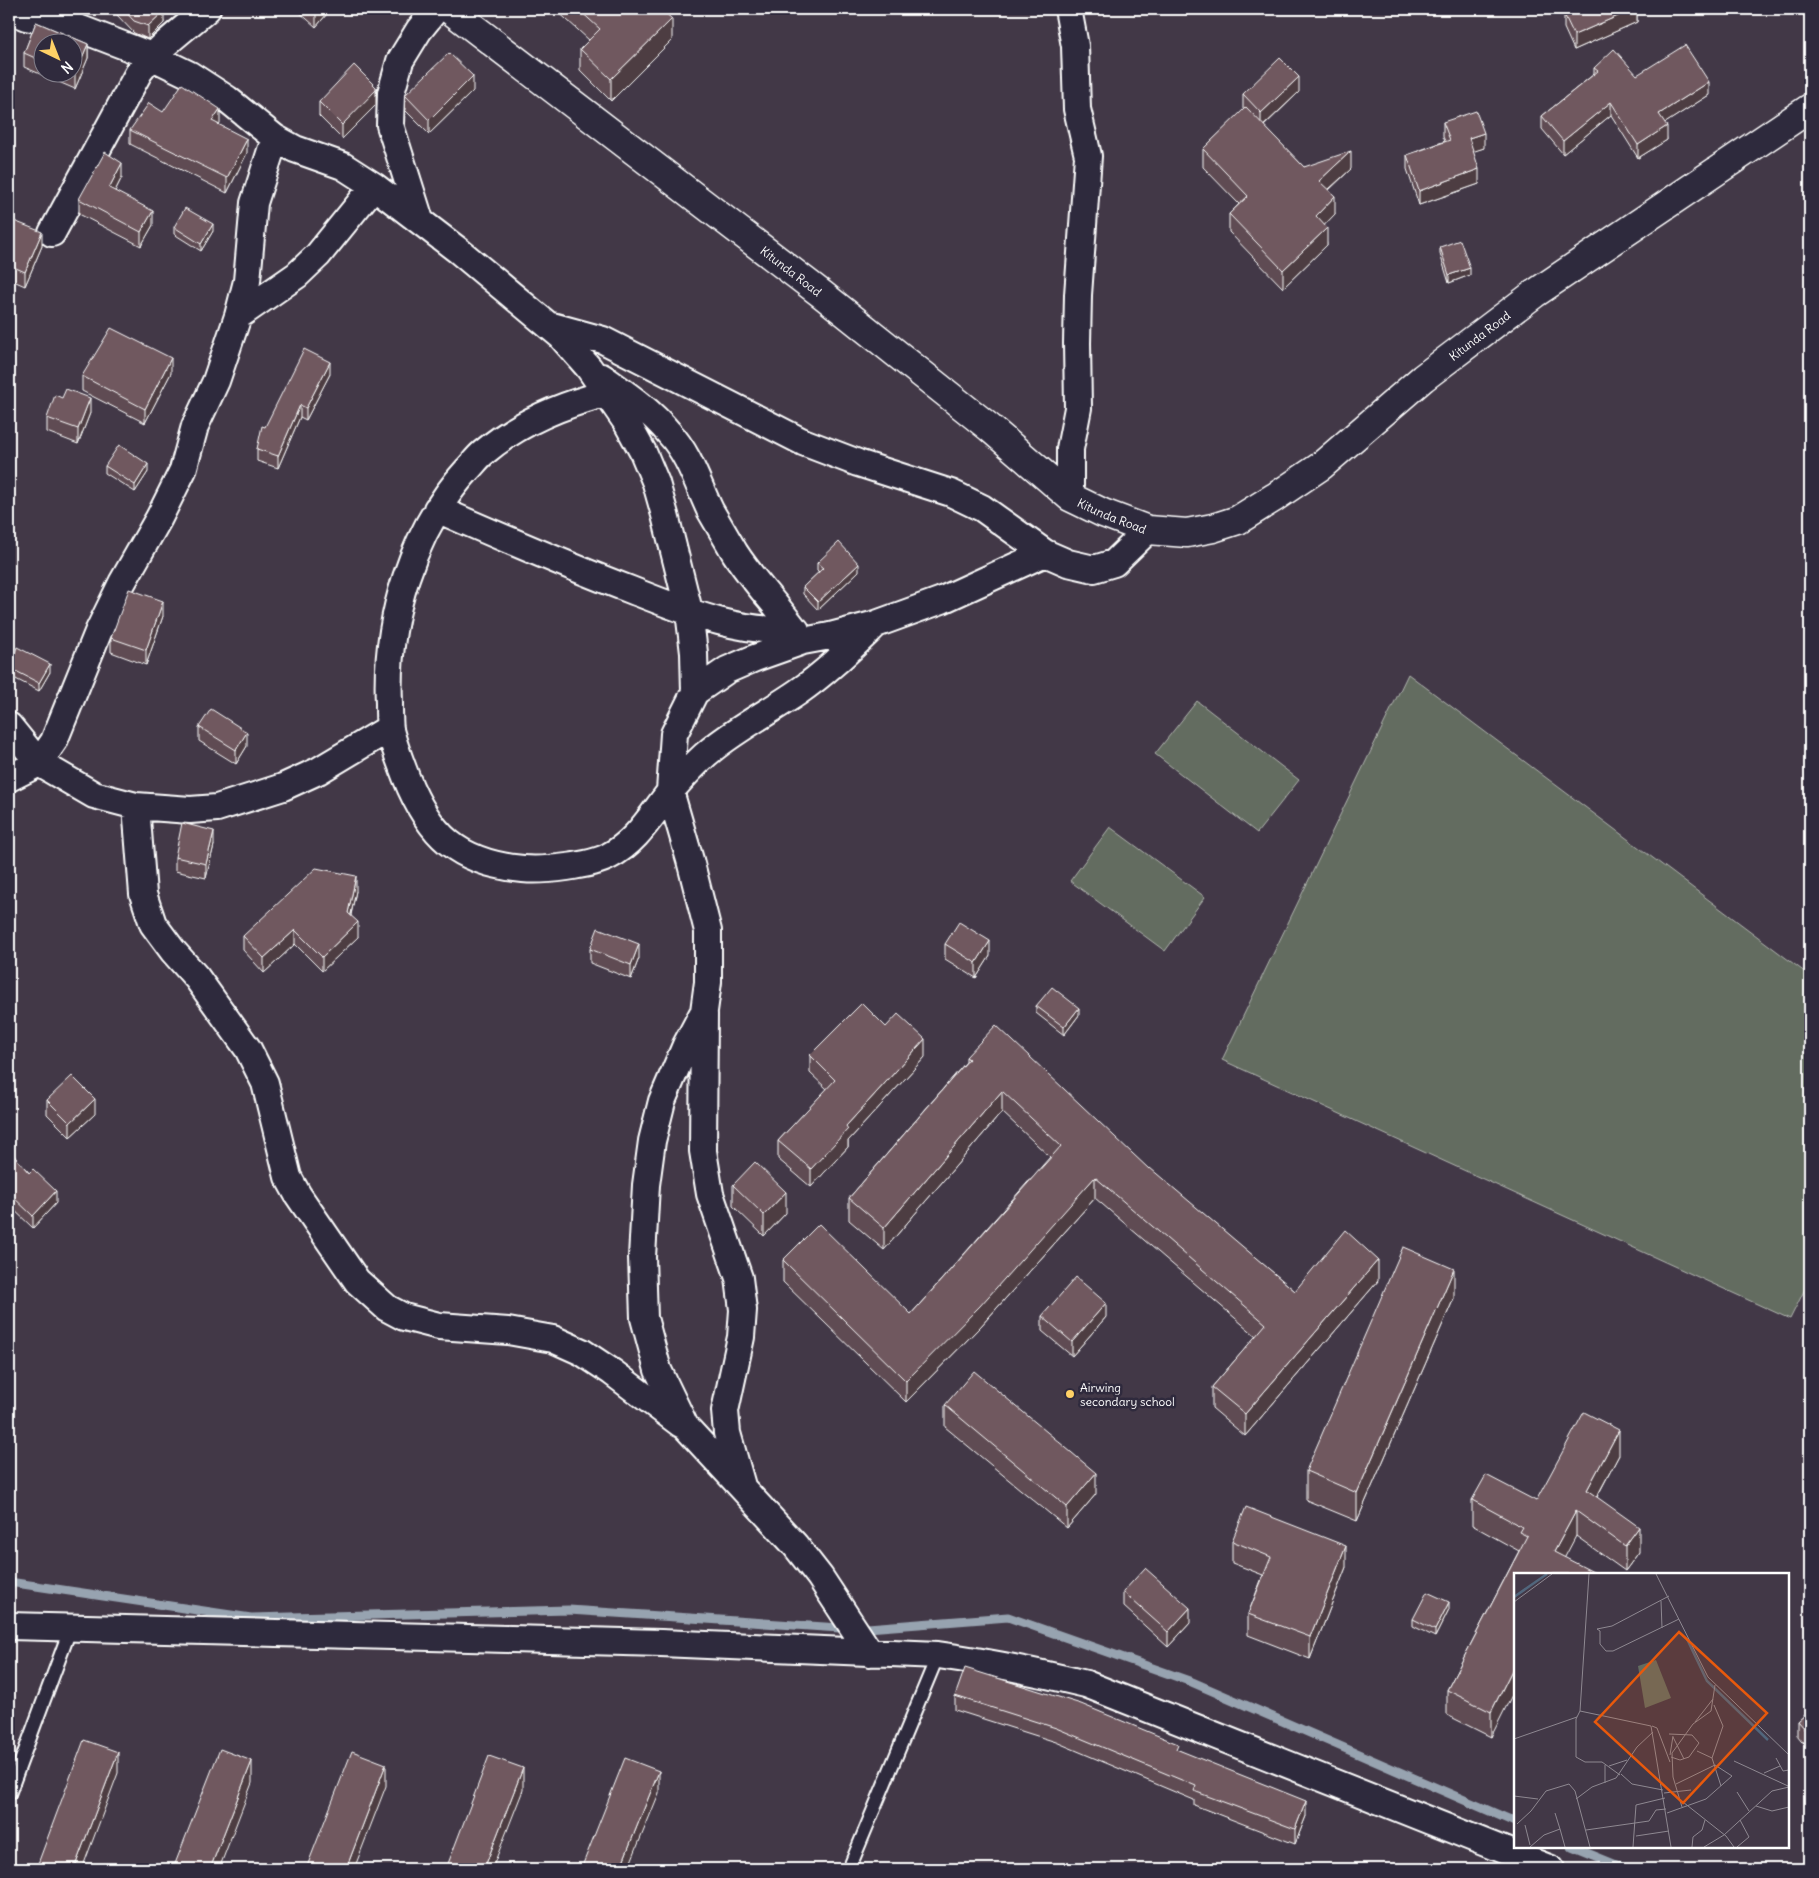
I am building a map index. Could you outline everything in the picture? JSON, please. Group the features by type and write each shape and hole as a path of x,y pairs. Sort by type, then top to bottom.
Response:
{"street":[{"path":"52,233 77,189 128,89 151,56 207,9"},
{"path":"420,220 390,125 391,93 400,62 419,30 436,9"},
{"name":"Kitunda Road","path":"449,9 823,295 990,428 1070,497 1103,513 1148,530 1187,533 1213,528 1238,520 1321,466 1423,378 1534,294 1810,108"},
{"path":"1068,9 1075,46 1077,109 1088,156 1078,296 1078,408 1070,449 1070,497"},
{"path":"15,15 73,26 109,38 151,56 190,75 227,99 275,138 294,149 343,166 374,186 495,280 574,349 627,423 643,452 656,484 688,611 696,674 695,692 674,734 670,791 708,931 708,982 704,1011 703,1151 710,1194 739,1278 744,1310 741,1337 725,1411 727,1433 742,1487"},
{"path":"9,778 40,764 54,741 102,622 183,470 195,426 216,381 238,316 247,281 254,203 275,138"},
{"path":"238,316 297,275 318,255 374,186"},
{"path":"547,325 603,340 803,442 858,463 951,493 982,508 1045,553 1068,563 1094,570 1114,563 1148,530"},
{"path":"589,368 642,405 671,434 690,465 711,511 736,553 759,586 799,636"},
{"path":"606,394 570,403 527,424 482,453 456,482 437,509 405,581 395,622 390,654 388,690 390,728 402,764 426,818 441,837 468,855 500,867 536,870 570,866 608,857 637,835 670,791 710,750 800,691 835,664 876,624"},
{"path":"437,509 603,579 721,623 799,636 830,636 876,624 942,600 1045,553"},
{"path":"695,692 727,670 799,636"},
{"path":"9,726 40,764 94,795 136,806 190,810 217,808 283,788 318,771 390,728"},
{"path":"136,806 143,894 153,924 196,978 248,1049 265,1083 288,1177 298,1195 357,1281 387,1308 404,1317 439,1326 508,1331 553,1339 582,1352 612,1372 685,1426 742,1487 820,1577 870,1653"},
{"path":"685,1426 658,1370 644,1318 642,1257 646,1185 652,1141 660,1109 686,1045 704,1011"},
{"path":"9,1626 661,1642 938,1655 1022,1669 1086,1684 1551,1869"}],"lane":[{"path":"9,1794 71,1627"},
{"path":"849,1869 938,1655"}],"green space":[{"path":"1408,674 1810,976 1810,1279 1790,1319 1222,1060"},
{"path":"1197,701 1299,780 1257,833 1155,754"},
{"path":"1110,827 1205,897 1165,951 1070,881"}],"building":[{"path":"123,9 162,9 164,11 148,26 134,21"},
{"path":"578,9 661,9 672,19 611,79 580,49 600,29"},
{"path":"1575,9 1634,9 1574,35 1564,14"},
{"path":"36,22 60,32 32,32"},
{"path":"32,32 32,57 24,53"},
{"path":"82,41 88,44 82,58"},
{"path":"1685,45 1709,82 1659,114 1667,126 1638,145 1611,102 1563,141 1542,116 1598,71 1594,68 1614,49 1637,75"},
{"path":"449,53 473,76 429,120 405,95"},
{"path":"1280,58 1299,77 1261,113 1243,94"},
{"path":"354,65 376,87 376,90 342,125 319,102"},
{"path":"182,84 220,109 212,121 247,139 227,178 130,130 149,103 163,112"},
{"path":"1246,107 1304,167 1351,151 1319,181 1335,196 1316,216 1327,228 1283,270 1229,214 1248,196 1203,149"},
{"path":"1476,111 1484,133 1469,138 1479,169 1419,191 1407,155 1450,140 1443,122"},
{"path":"105,152 122,163 109,188 153,211 141,232 79,199"},
{"path":"185,208 213,224 201,244 174,227"},
{"path":"9,219 42,232 25,272 9,265"},
{"path":"1460,240 1470,268 1449,275 1440,247"},
{"path":"111,328 171,358 145,409 82,376"},
{"path":"304,349 330,362 306,408 300,405 278,456 257,449 262,426 265,427"},
{"path":"66,389 90,398 78,429 47,418 55,395 62,398"},
{"path":"119,445 148,464 135,485 105,466"},
{"path":"839,542 859,564 818,602 803,587 823,568 817,563"},
{"path":"129,589 163,601 146,650 111,638"},
{"path":"17,647 50,664 39,683 10,668"},
{"path":"211,709 247,732 236,750 199,727"},
{"path":"182,823 214,831 206,864 175,857"},
{"path":"316,868 356,876 348,913 358,922 322,957 295,930 264,958 243,936"},
{"path":"959,922 990,941 976,963 945,944"},
{"path":"598,928 639,944 631,965 590,949"},
{"path":"1052,987 1079,1008 1064,1027 1036,1006"},
{"path":"862,1003 886,1027 898,1014 925,1039 846,1126 848,1129 811,1169 778,1141 835,1080 810,1055"},
{"path":"996,1025 1149,1169 1295,1291 1345,1230 1378,1260 1245,1414 1212,1387 1266,1324 1095,1177 980,1306 906,1381 783,1260 819,1224 911,1314 1061,1146 1002,1091 884,1228 849,1198 969,1059 966,1057"},
{"path":"72,1076 95,1099 70,1123 47,1100"},
{"path":"9,1150 29,1173 33,1169 56,1191 33,1216 9,1193"},
{"path":"755,1162 786,1192 764,1215 733,1185"},
{"path":"1403,1247 1454,1269 1357,1493 1306,1471"},
{"path":"1076,1277 1106,1303 1072,1342 1042,1316"},
{"path":"974,1371 1096,1473 1067,1507 945,1405"},
{"path":"1584,1412 1619,1430 1587,1490 1639,1527 1625,1546 1576,1511 1554,1552 1595,1573 1514,1573 1514,1666 1491,1712 1447,1690 1527,1536 1519,1532 1522,1527 1472,1500 1486,1475 1536,1501"},
{"path":"1246,1507 1346,1546 1310,1637 1248,1614 1271,1557 1232,1541"},
{"path":"1145,1568 1190,1608 1168,1632 1123,1592"},
{"path":"1427,1592 1449,1602 1435,1630 1413,1619"},
{"path":"965,1668 1081,1704 1178,1744 1176,1749 1306,1801 1295,1829 1194,1791 1196,1786 1056,1728 955,1696"},
{"path":"1810,1710 1810,1736 1797,1721"},
{"path":"84,1740 118,1752 74,1869 36,1869"},
{"path":"220,1749 252,1761 210,1869 173,1869"},
{"path":"352,1751 386,1764 346,1869 306,1869"},
{"path":"489,1756 523,1768 484,1869 446,1869"},
{"path":"625,1758 659,1771 620,1869 581,1869"}],"waterway":[{"path":"9,1582 251,1618 569,1610 855,1629 1008,1617 1192,1682 1514,1822"},
{"path":"1574,1848 1626,1869"}],"place":[{"name":"Airwing secondary school","path":"1070,1394"}]}
